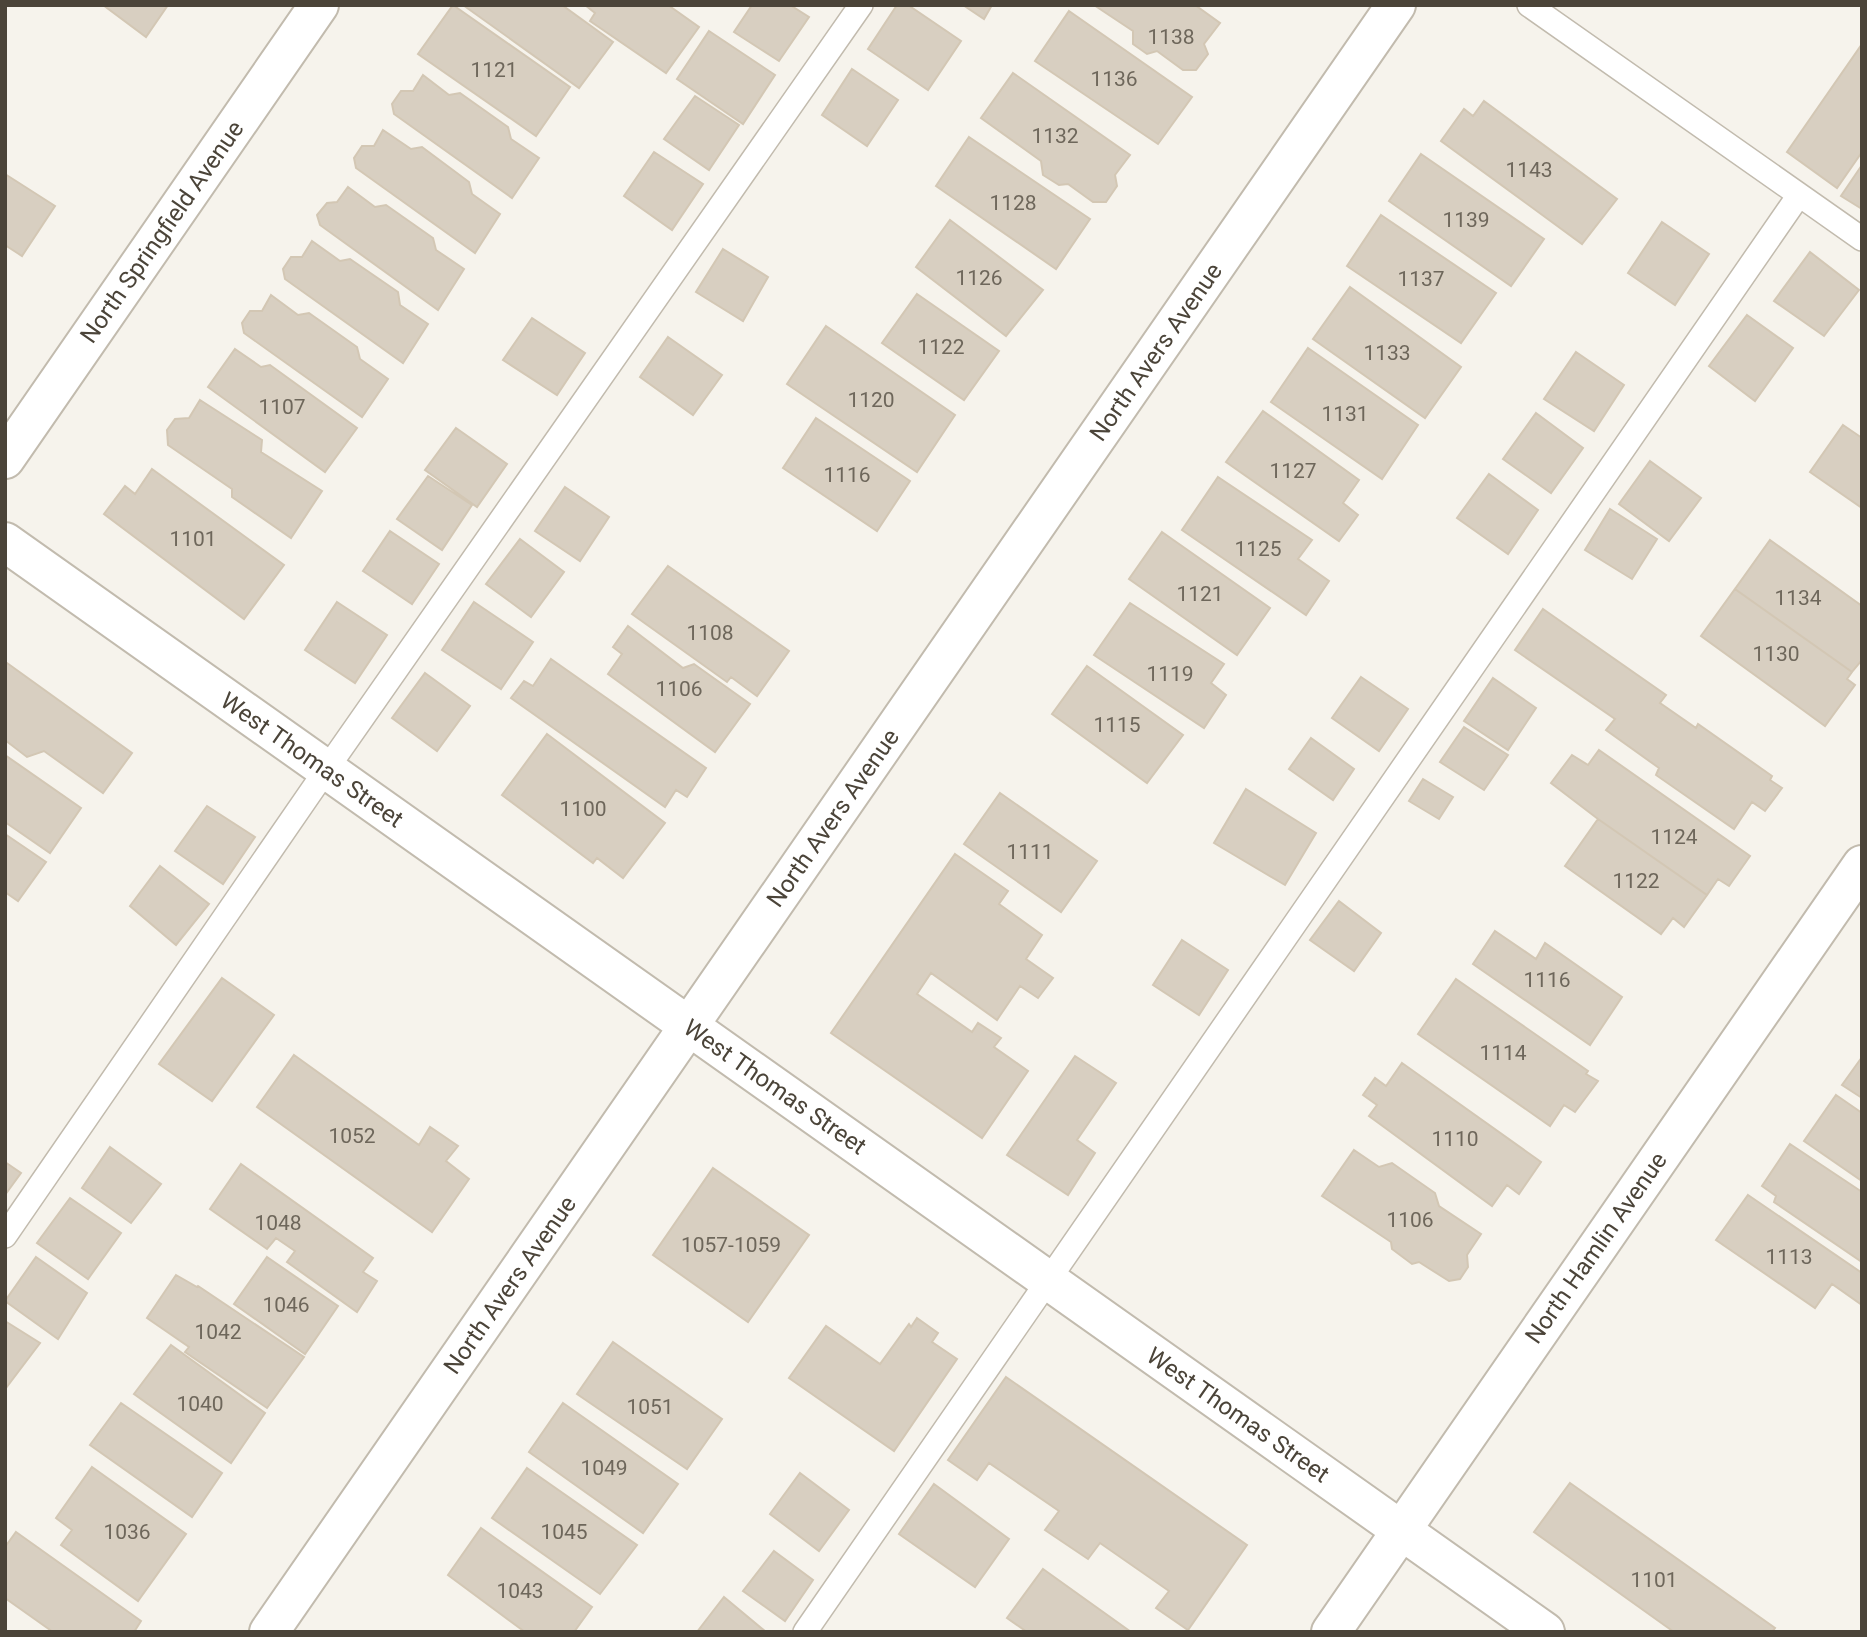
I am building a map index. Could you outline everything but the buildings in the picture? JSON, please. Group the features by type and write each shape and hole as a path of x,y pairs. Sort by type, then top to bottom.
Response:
{"street":[{"name":"North Springfield Avenue","path":"5,459 319,5"},
{"name":"North Avers Avenue","path":"269,1632 1396,5"},
{"name":"West Thomas Street","path":"5,542 1545,1632"},
{"name":"North Hamlin Avenue","path":"1331,1632 1862,865"}],"lane":[{"path":"5,1236 326,770 861,5"},
{"path":"1529,5 1862,239"},
{"path":"805,1632 1800,195"}]}
